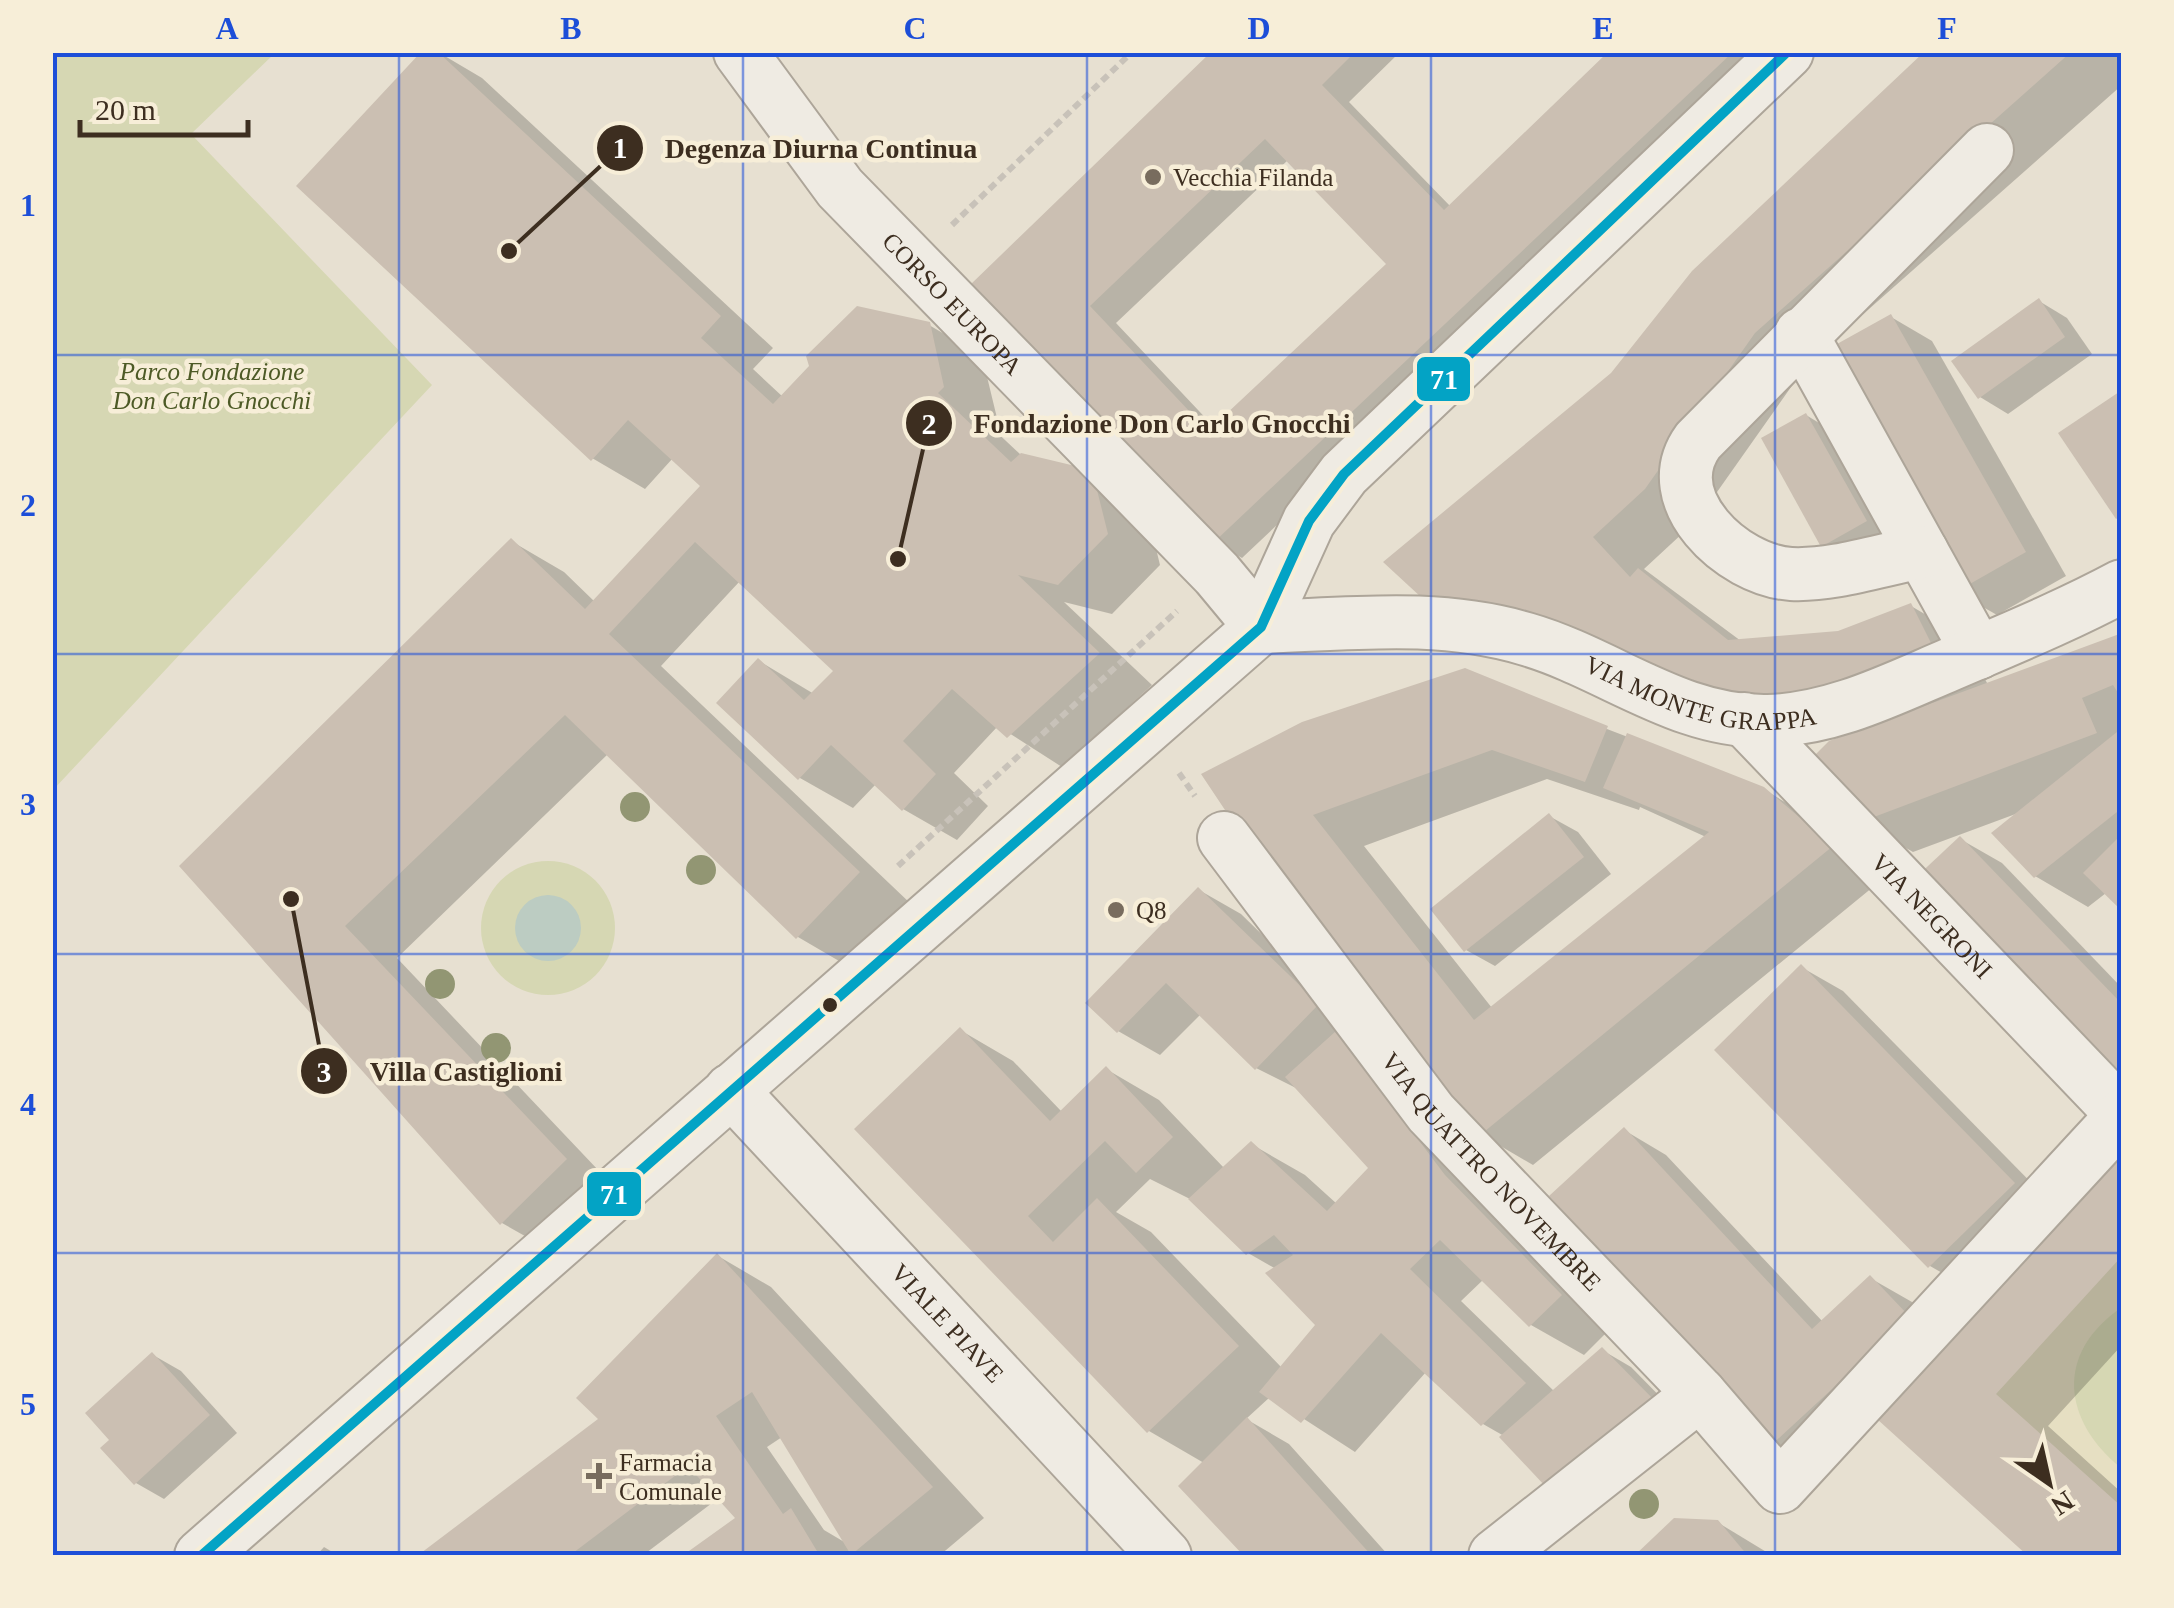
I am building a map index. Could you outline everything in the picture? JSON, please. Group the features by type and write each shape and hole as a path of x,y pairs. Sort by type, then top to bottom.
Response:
{"street":[{"name":"CORSO EUROPA","path":"740,52 840,188 1217,574 1262,628"},
{"path":"201,1556 1262,628 1309,521 1344,474 1786,52"},
{"path":"1922,552 1816,573 1773,571 1734,551 1703,522 1686,497 1683,468 1690,452 1802,334 1987,150"},
{"path":"1802,334 1978,653"},
{"name":"VIA MONTE GRAPPA","path":"1262,628 1412,620 1492,630 1568,653 1681,706 1744,719 1798,719 1849,708 2122,586"},
{"name":"VIA NEGRONI","path":"1744,719 2122,1115 1780,1487"},
{"name":"VIA QUATTRO NOVEMBRE","path":"1224,838 1431,1113 1700,1394 1780,1487"},
{"name":"VIALE PIAVE","path":"731,1090 1165,1556"},
{"path":"1495,1556 1700,1394"}],"path":[{"path":"915,261 1132,52"},
{"path":"883,879 1217,574"},
{"path":"1148,727 1224,838"}],"shaded area":[{"path":"548,895 572,904 581,928 572,952 548,961 524,952 515,928 524,904"},
{"path":"2121,1150 2121,1555 1876,1418"}],"green space":[{"name":"Parco Fondazione Don Carlo Gnocchi","path":"53,52 275,53 191,134 432,385 53,790"},
{"path":"548,861 574,866 595,881 610,902 615,928 610,954 595,975 574,990 548,995 522,990 501,975 486,954 481,928 486,902 501,881 522,866"},
{"path":"2121,1308 2121,1468 2087,1430 2074,1388 2076,1366 2085,1346 2099,1326"}],"building":[{"path":"421,52 438,52 721,316 701,338 773,404 809,366 806,356 857,306 930,322 944,387 938,393 1011,462 1021,453 1092,470 1108,534 1058,585 1018,575 1100,653 1007,738 952,689 903,741 936,774 902,811 831,745 798,780 716,703 758,658 804,700 833,671 695,542 609,634 860,872 796,939 565,715 345,926 567,1159 500,1225 179,866 511,538 585,609 700,486 628,420 591,461 296,186"},
{"path":"1211,52 1355,52 1322,85 1444,210 1608,52 1733,52 1212,544 970,285","holes":["1265,139 1386,264 1208,431 1090,306"]},
{"path":"1924,52 2071,52 1755,333 1645,489 1593,537 1630,577 1638,568 1728,640 1838,631 1911,603 1936,653 1760,712 1435,610 1383,562 1611,373 1692,271"},
{"path":"2039,298 2065,337 1978,399 1951,361"},
{"path":"1891,314 2026,552 1954,593 1819,354"},
{"path":"2122,390 2122,515 2116,519 2058,433"},
{"path":"1806,413 1867,521 1821,547 1761,438"},
{"path":"2122,633 2122,699 2113,685 2082,698 2097,733 1858,823 1808,762 1829,741"},
{"path":"1465,668 1608,726 1585,782 1492,750 1313,815 1474,1020 1709,832 1603,788 1627,733 1764,787 1833,846 1479,1136 1331,969 1201,774 1302,722"},
{"path":"2122,728 2122,808 2034,878 1991,833"},
{"path":"1549,813 1584,857 1464,952 1430,909"},
{"path":"2122,834 2122,911 2083,873"},
{"path":"1960,836 2122,1004 2122,1100 1912,881"},
{"path":"1198,887 1319,1004 1255,1070 1166,983 1117,1033 1085,1003"},
{"path":"1801,964 2015,1183 1928,1268 1714,1050"},
{"path":"960,1027 1050,1121 1106,1066 1173,1137 1136,1173 1105,1141 1028,1216 1053,1242 1097,1198 1239,1346 1147,1433 854,1129"},
{"path":"1336,1031 1445,1175 1562,1295 1529,1327 1440,1240 1410,1269 1526,1383 1481,1426 1381,1333 1301,1423 1259,1392 1315,1325 1265,1273 1293,1255 1274,1235 1246,1255 1188,1199 1251,1141 1327,1211 1368,1168 1285,1077"},
{"path":"1624,1127 1812,1329 1870,1275 1910,1317 1766,1450 1731,1391 1549,1196"},
{"path":"2122,1150 2122,1256 1996,1394 2122,1507 2122,1556 2028,1556 1877,1419"},
{"path":"717,1253 933,1487 851,1555 752,1392 716,1416 783,1514 791,1508 820,1556 682,1556 735,1518 688,1466 569,1556 417,1556 598,1419 576,1398"},
{"path":"1602,1347 1658,1404 1546,1487 1499,1437"},
{"path":"152,1352 210,1415 134,1485 100,1448 109,1440 85,1413"},
{"path":"1247,1417 1372,1556 1244,1556 1178,1486"},
{"path":"1674,1518 1718,1520 1748,1556 1634,1556"}],"transit line":[{"name":"71","path":"201,1556 1261,627 1309,521 1344,474 1787,52"}],"place":[{"name":"Vecchia Filanda","path":"1153,177"},
{"name":"Degenza Diurna Continua","path":"509,251"},
{"name":"Fondazione Don Carlo Gnocchi","path":"898,559"},
{"name":"Villa Castiglioni","path":"291,899"},
{"name":"Q8","path":"1116,910"},
{"name":"Farmacia Comunale","path":"599,1476"}]}
